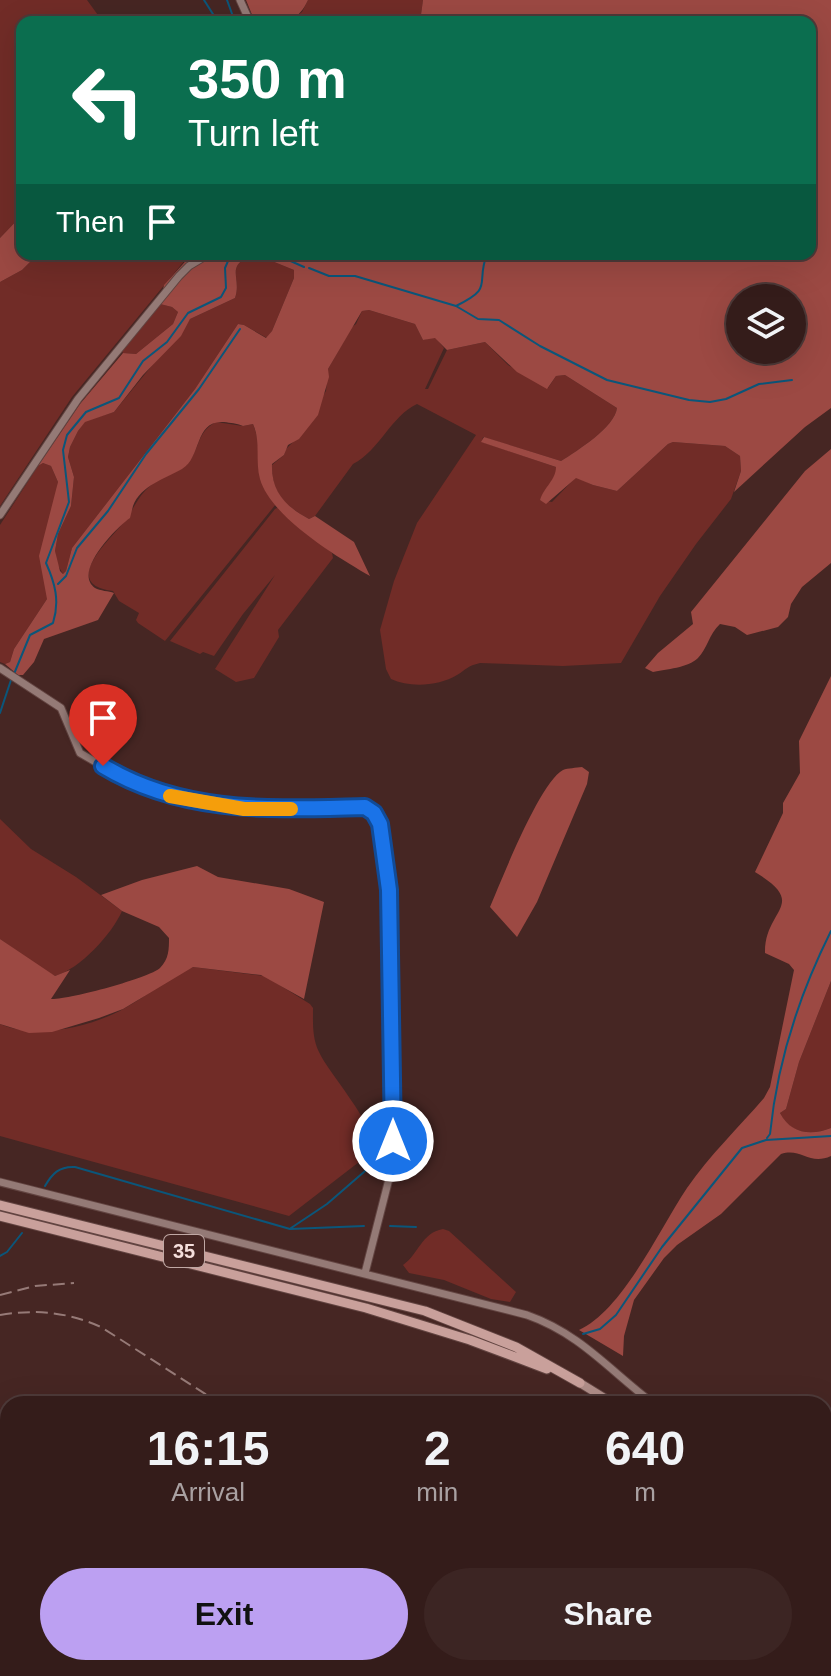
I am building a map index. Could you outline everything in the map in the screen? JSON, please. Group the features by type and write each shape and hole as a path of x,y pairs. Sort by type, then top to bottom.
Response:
{"highway":[{"name":"35","path":"0,1205 425,1311 500,1339 580,1383"},
{"name":"35","path":"0,1216 366,1308 497,1349 580,1383"}],"main road":[{"name":"35","path":"580,1383 601,1396"}],"street":[{"path":"0,515 78,399 179,276 199,260"},
{"path":"3,670 61,708 80,753 125,779 166,795 244,809 365,807 374,813 380,824 389,890 393,1141 390,1175 365,1273"},
{"path":"0,1182 513,1310 551,1324 581,1342 645,1396"}],"shaded area":[{"path":"0,0 87,0 99,16 16,16 16,221 0,238"},
{"path":"246,0 308,0 296,16 253,16"},
{"path":"308,0 423,0 421,16 296,16"},
{"path":"423,0 831,0 831,408 805,427 734,492 741,471 740,456 725,446 673,442 617,491 576,478 546,504 540,500 556,467 481,442 484,437 561,461 603,430 617,408 565,375 556,376 547,389 517,372 485,342 447,350 435,338 423,340 415,324 369,310 362,311 328,369 329,377 318,415 299,439 288,445 284,455 272,464 272,474 281,497 293,509 309,519 315,516 354,542 370,576 307,535 277,508 260,479 253,424 214,423 203,433 188,463 142,493 133,506 130,518 99,550 89,572 89,581 95,588 114,593 98,620 44,639 34,662 23,675 18,675 5,664 10,662 14,649 47,599 39,556 58,482 51,466 43,463 38,466 80,404 123,353 136,354 173,324 178,312 160,304 164,285 187,260 242,260 236,269 235,298 190,319 181,336 143,375 114,412 85,422 78,431 68,457 74,477 71,506 58,534 55,551 63,574 72,548 195,389 238,324 266,338 272,331 294,278 294,270 269,260 816,260 816,16 421,16"},
{"path":"16,221 16,260 32,260 22,270 0,282 0,238"},
{"path":"32,260 185,260 72,397 0,506 0,282 22,270"},
{"path":"242,260 269,260 294,270 294,278 272,331 267,338 238,324 195,389 72,548 63,574 56,562 55,551 58,534 71,506 74,477 68,457 78,431 85,421 114,412 190,319 235,298 238,264"},
{"path":"160,304 178,312 173,324 136,354 123,353 121,350"},
{"path":"369,310 415,324 423,340 435,337 444,348 425,389 428,389 447,350 485,342 508,365 548,388 556,376 565,375 617,408 603,430 561,461 483,437 482,442 556,467 556,474 540,500 552,502 576,477 617,491 673,442 725,446 740,456 741,471 731,499 660,596 621,663 563,666 480,663 450,679 433,683 415,685 391,679 386,669 380,630 394,581 417,523 476,435 417,404 400,416 371,450 353,464 315,516 309,519 281,497 272,475 272,465 284,455 326,391 328,369 352,327 362,311"},
{"path":"216,422 243,426 253,424 260,473 276,504 165,641 138,623 139,613 119,601 113,591 98,587 90,580 89,571 93,561 144,492 158,480 186,465 201,436"},
{"path":"831,449 831,563 802,587 791,604 788,617 778,627 747,635 735,627 720,624 694,661 653,672 645,668 693,624 691,612 805,471"},
{"path":"43,463 51,466 58,482 47,599 14,649 10,662 5,664 0,662 0,525"},
{"path":"279,507 332,553 333,558 278,630 279,637 254,678 236,682 215,669 275,575 214,656 203,652 200,654 170,641"},
{"path":"831,676 831,981 799,1062 786,1109 780,1113 790,1125 802,1131 816,1132 831,1128 831,1156 817,1159 788,1152 781,1154 721,1214 677,1245 634,1300 624,1336 623,1356 579,1330 611,1305 687,1188 770,1087 794,970 789,964 765,953 767,938 782,901 780,892 755,872 783,813 783,803 800,773 799,741"},
{"path":"582,767 589,772 587,784 537,902 517,937 490,907 543,793 563,770"},
{"path":"0,819 31,849 122,911 94,950 75,966 55,976 0,939"},
{"path":"197,866 218,877 289,889 324,902 304,999 261,975 193,967 123,1009 52,1032 29,1033 0,1024 0,939 55,976 70,970 51,999 90,992 141,977 163,965 168,954 169,938 159,927 122,911 101,895 142,880"},
{"path":"193,967 265,976 310,1004 319,1052 368,1129 372,1152 289,1216 0,1136 0,1024 30,1031 80,1026 125,1008 175,975"},
{"path":"831,981 831,1128 816,1132 802,1131 789,1125 780,1113 786,1109 799,1062"},
{"path":"443,1229 449,1231 516,1292 510,1302 491,1299 444,1280 409,1273 403,1265 425,1239"}],"waterway":[{"path":"204,0 214,16"},
{"path":"227,0 233,16"},
{"path":"14,674 30,635 53,623 55,615 56,592 46,563 69,502 63,450 67,435 86,412 119,398 143,361 167,342 188,313 221,297 226,288 225,268 229,260"},
{"path":"288,260 304,267"},
{"path":"456,306 480,289 485,260"},
{"path":"309,268 329,276 355,276 456,306 478,319 499,320 540,346 607,380 689,400 710,402 726,399 759,384 792,380"},
{"path":"58,584 66,576 77,548 108,511 146,454 199,389 240,329"},
{"path":"0,713 11,680"},
{"path":"767,1138 784,1055 809,979 831,931"},
{"path":"583,1334 600,1329 616,1315 662,1247 742,1148 766,1140 831,1136"},
{"path":"291,1228 327,1204 387,1152"},
{"path":"45,1186 57,1172 75,1167 290,1229 364,1226"},
{"path":"390,1226 416,1227"},
{"path":"0,1256 22,1233"}],"railway":[{"path":"0,1295 35,1286 74,1283"},
{"path":"0,1315 52,1313 101,1327 209,1396"}],"slow traffic":[{"path":"170,796 244,809 291,809"}],"route":[{"path":"103,766 125,779 166,795 192,800 268,810 365,807 374,813 380,824 392,935 393,1141"}]}
